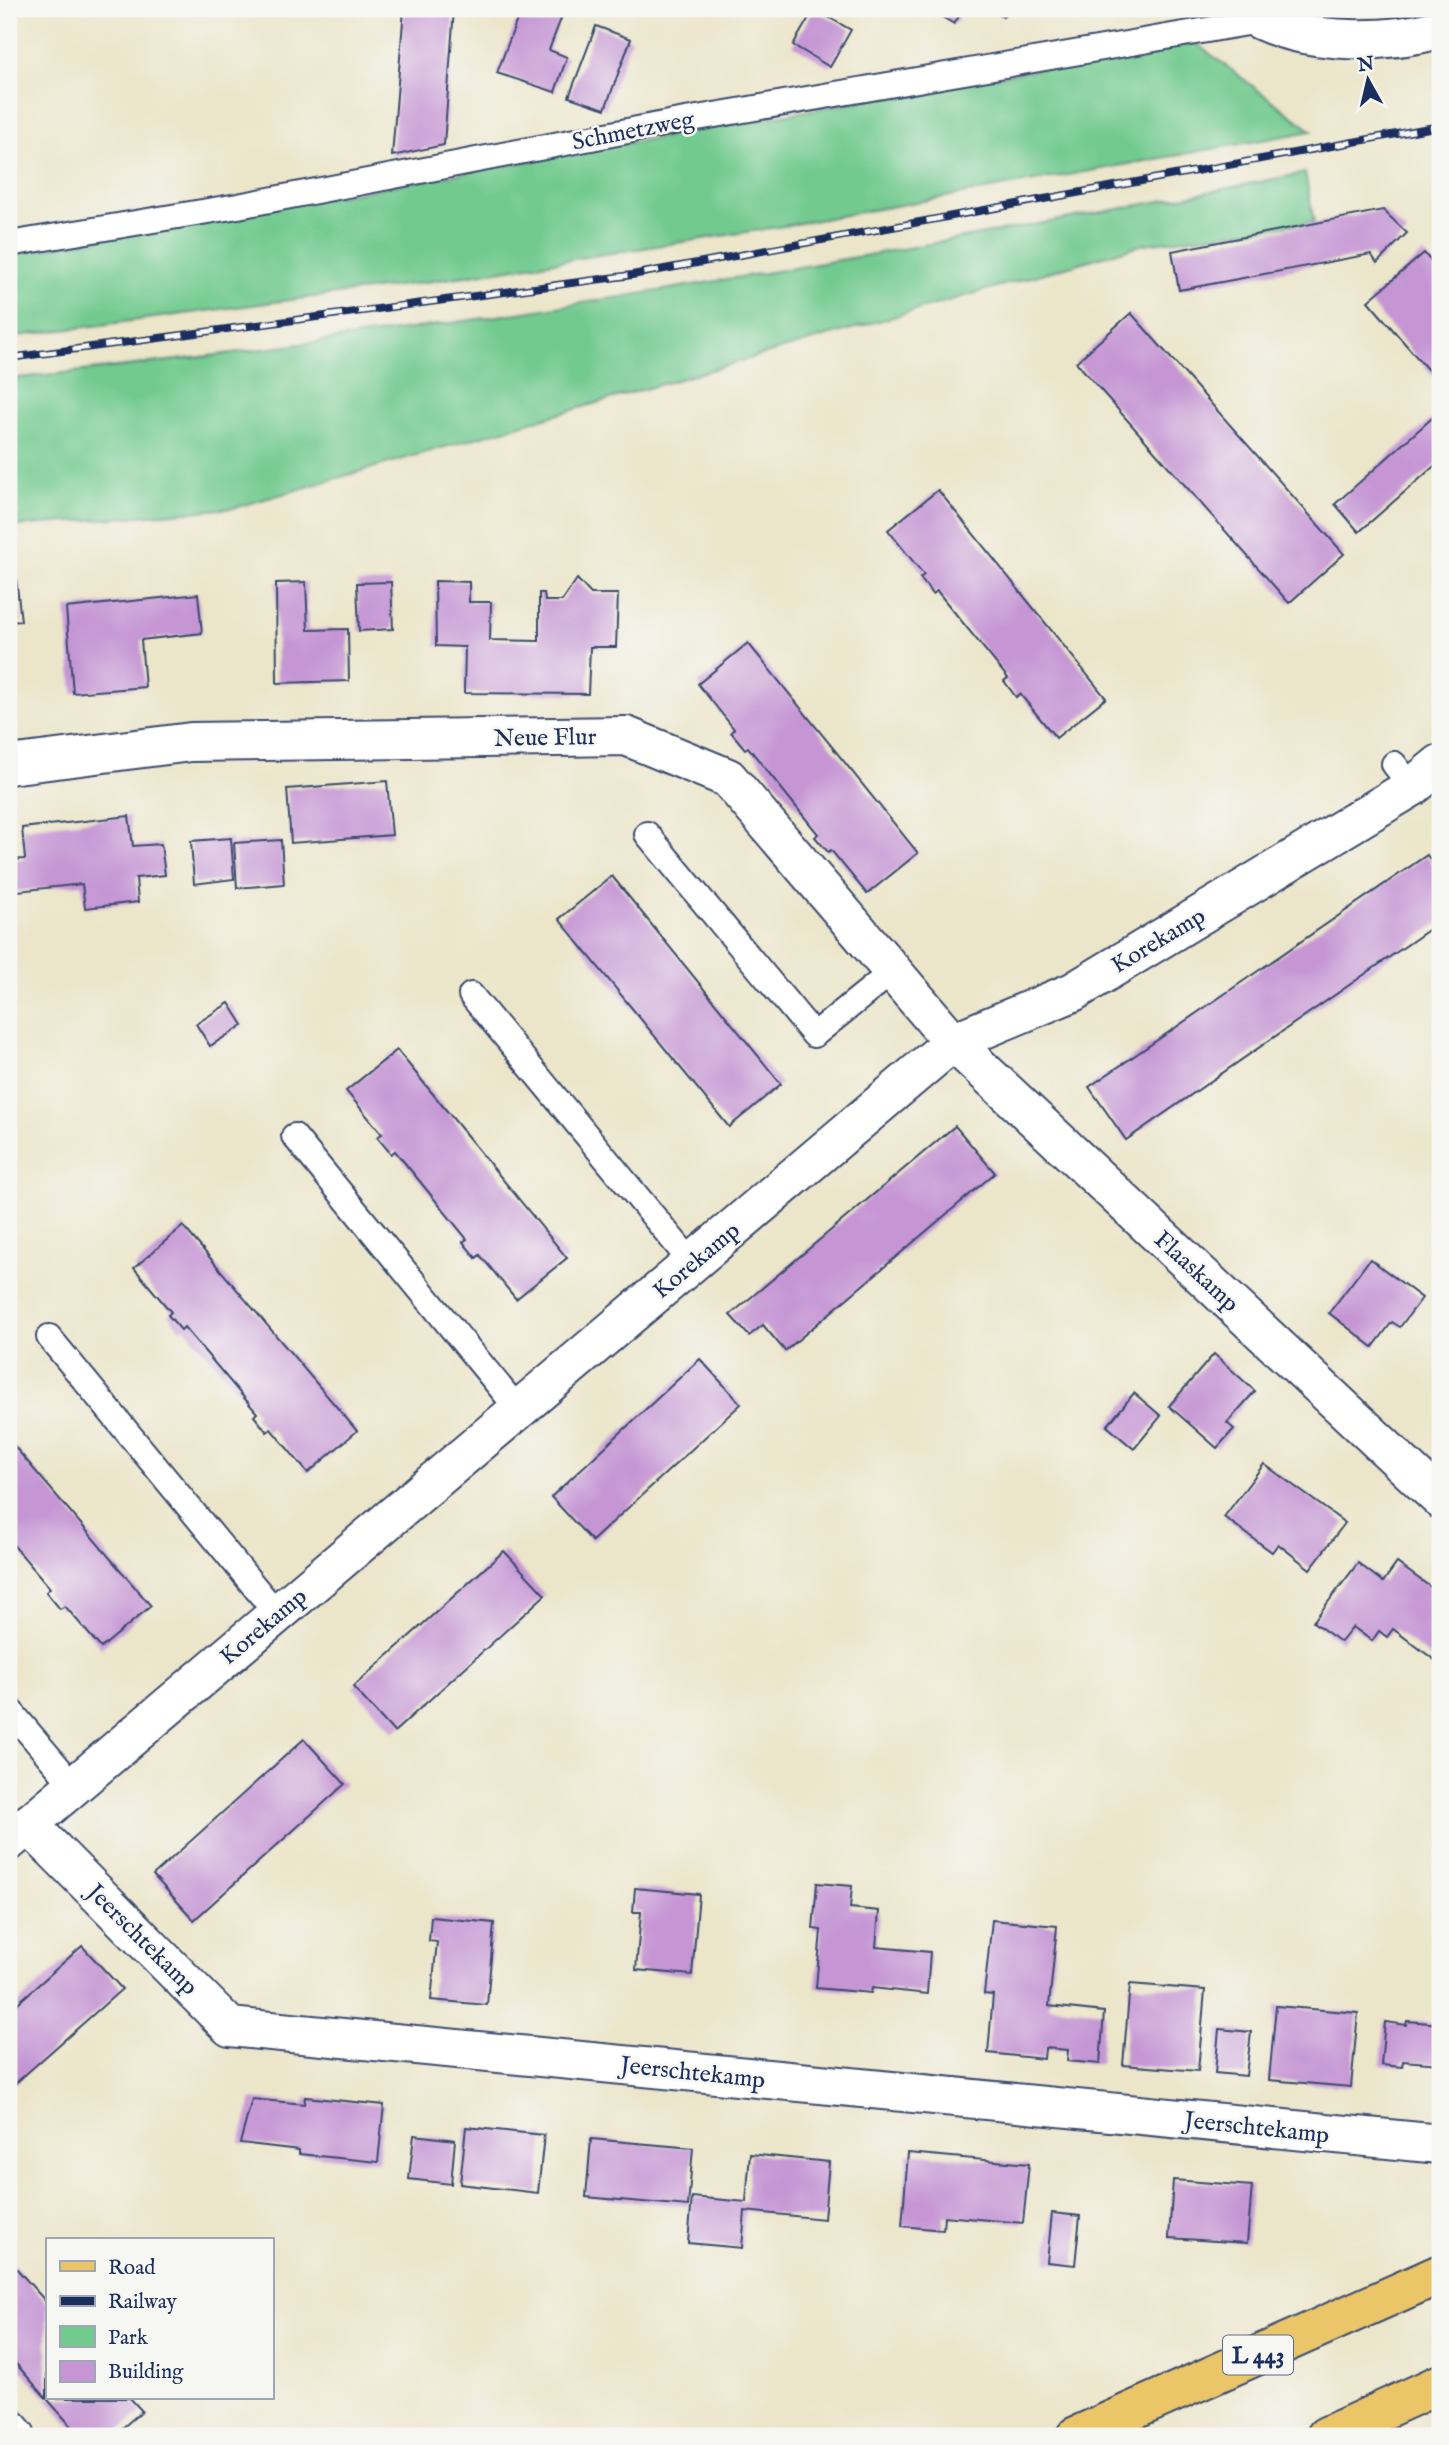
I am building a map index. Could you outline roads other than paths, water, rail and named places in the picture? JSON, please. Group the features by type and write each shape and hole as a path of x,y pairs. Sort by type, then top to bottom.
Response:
{"main road":[{"name":"L 443","path":"1076,2436 1440,2274"},
{"path":"1326,2436 1440,2384"}],"street":[{"path":"1250,15 1332,38 1365,41 1412,37 1440,29"},
{"name":"Neue Flur","path":"9,765 191,741 626,736 728,778 953,1042"},
{"name":"Korekamp","path":"19,1833 953,1042 1073,992 1416,772"},
{"name":"Flaaskamp","path":"953,1042 1440,1499"},
{"name":"Jeerschtekamp","path":"19,1833 230,2027 1440,2144"},
{"path":"9,2428 16,2436"}],"lane":[{"name":"Schmetzweg","path":"9,244 252,203 1250,15"},
{"path":"647,834 814,1035 893,971"},
{"path":"471,995 692,1263"},
{"path":"294,1136 518,1409"},
{"path":"50,1337 277,1614"},
{"path":"9,1709 74,1785"}],"railway":[{"path":"9,358 632,275 1440,126"}]}
